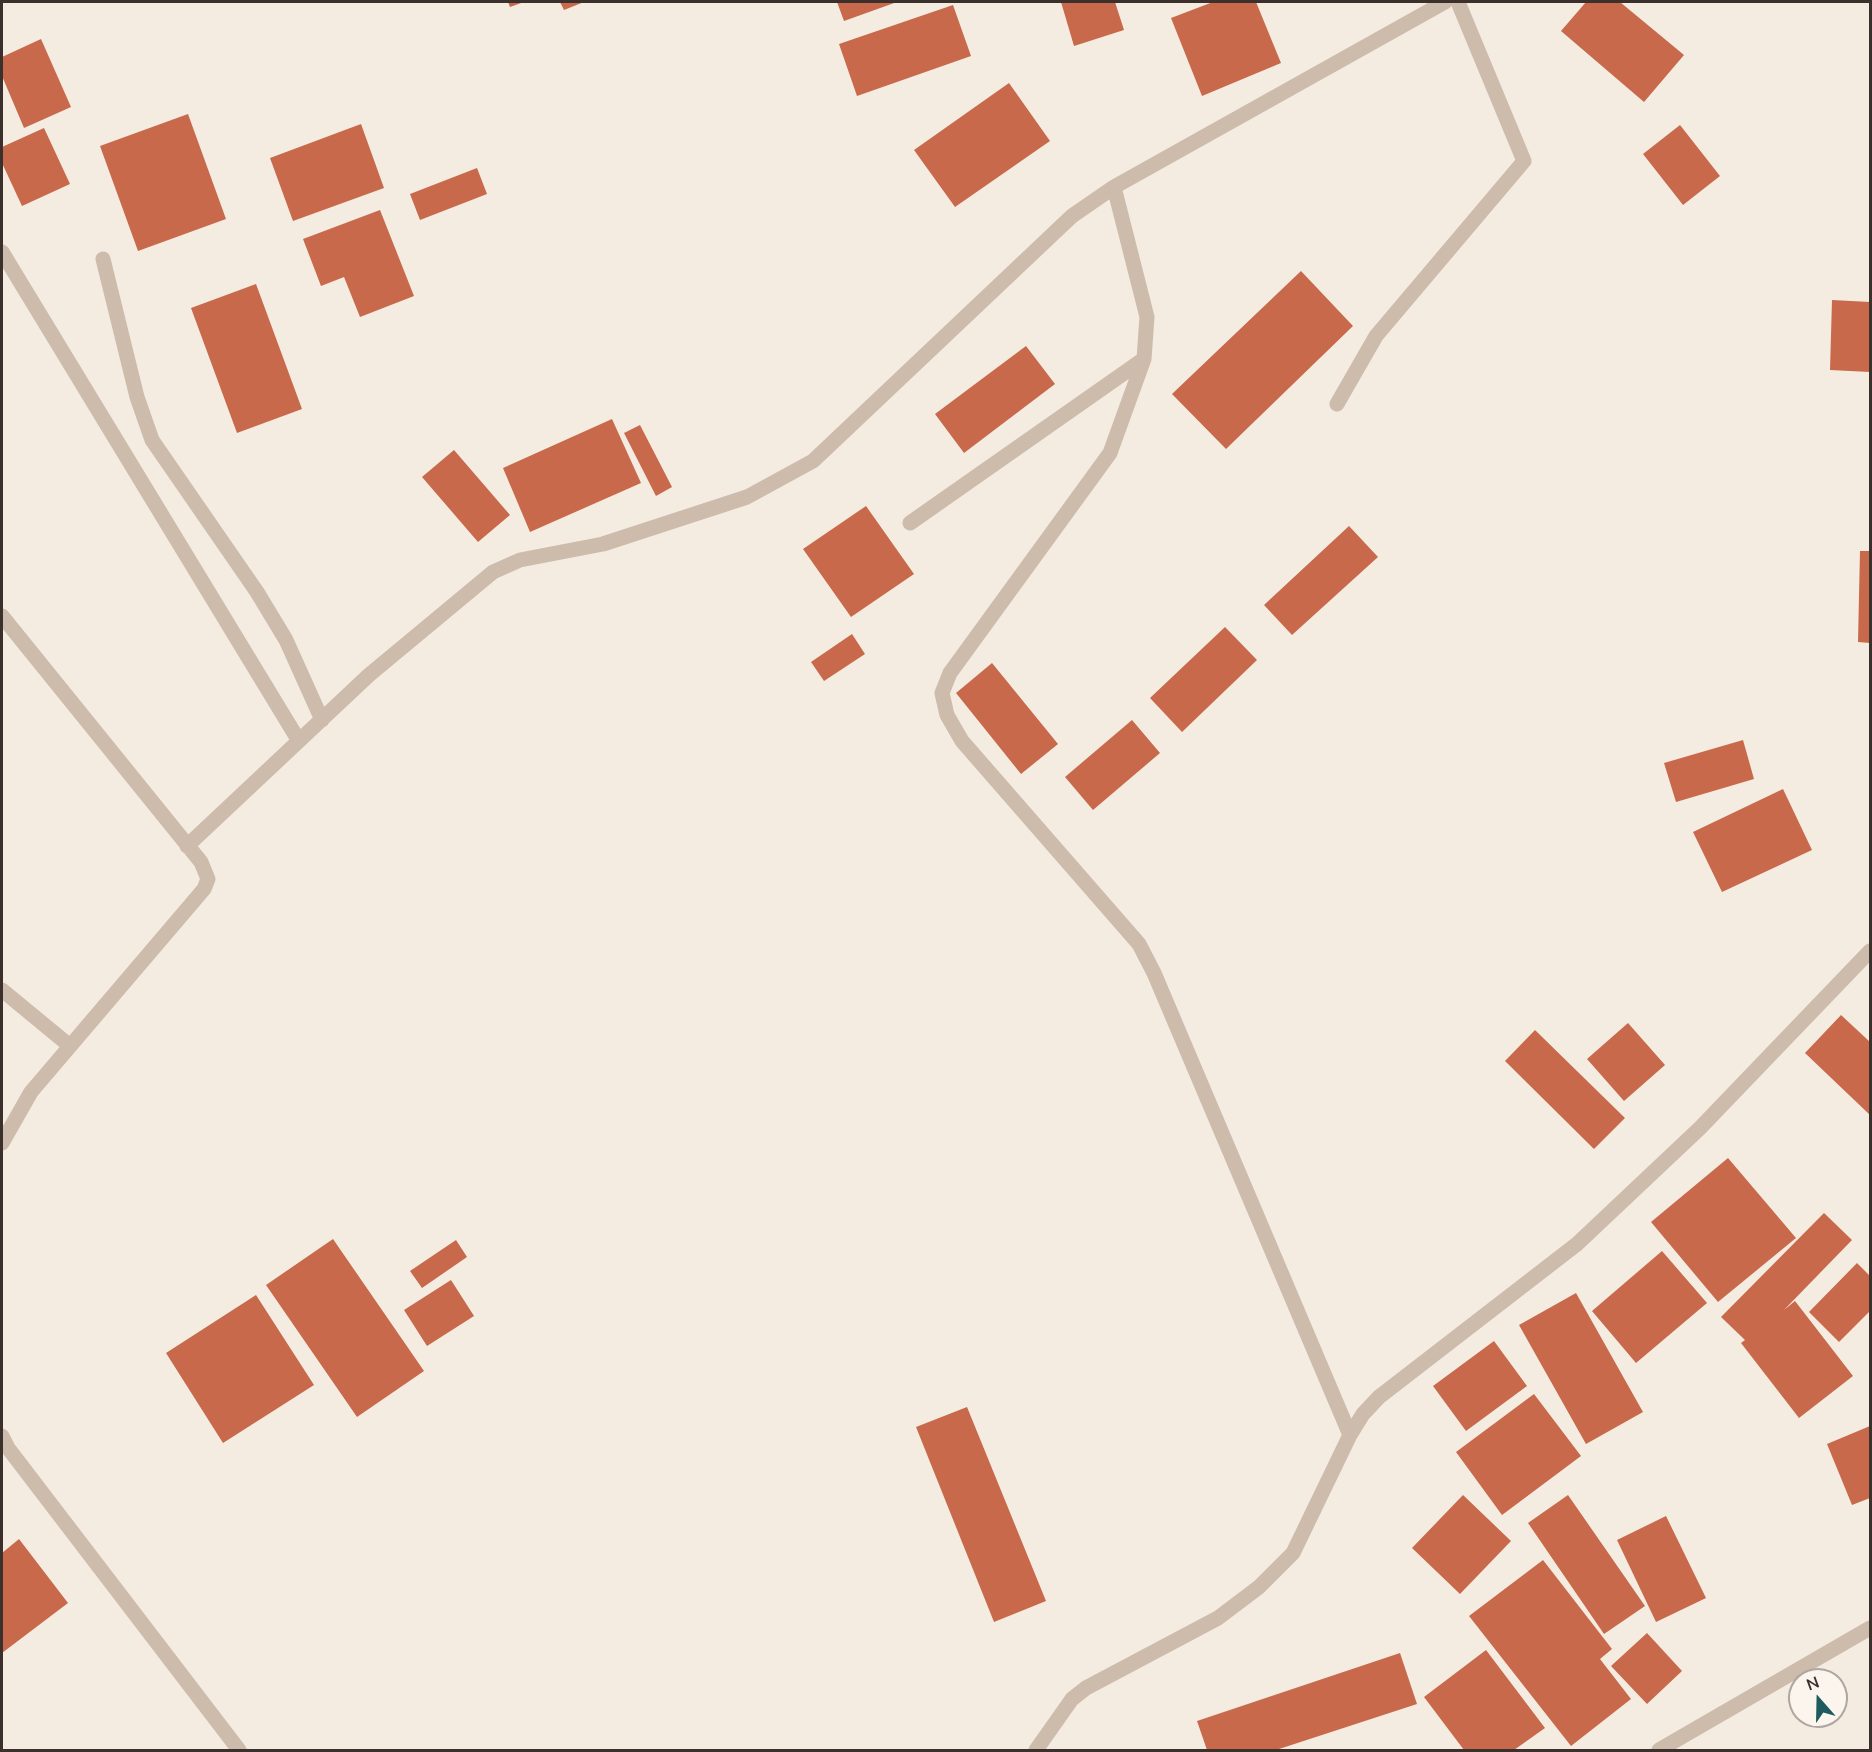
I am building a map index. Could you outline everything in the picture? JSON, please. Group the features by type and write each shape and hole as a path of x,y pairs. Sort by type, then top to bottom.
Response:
{"street":[{"path":"187,846 369,675 493,572 520,560 603,544 747,497 813,461 1072,216 1114,187 1445,2"},
{"path":"1337,404 1376,336 1524,161 1458,2"},
{"path":"1114,187 1147,317 1144,360 1110,453 950,673 942,693 947,715 962,741 1139,944 1154,973 1350,1435"},
{"path":"2,252 299,741"},
{"path":"103,259 137,397 152,440 257,592 286,640 321,720"},
{"path":"910,523 1144,360"},
{"path":"2,616 187,846 207,872 208,879 204,889 31,1092 2,1143"},
{"path":"1036,1750 1072,1699 1086,1688 1218,1618 1259,1587 1293,1553 1350,1435 1363,1414 1379,1397 1585,1237 1700,1128 1870,951"},
{"path":"2,990 70,1046"},
{"path":"2,1436 8,1448 239,1750"},
{"path":"1659,1750 1870,1628"}],"building":[{"path":"508,2 524,2 510,7"},
{"path":"560,2 584,2 564,10"},
{"path":"837,2 897,2 844,21"},
{"path":"1061,2 1115,2 1124,30 1074,46"},
{"path":"1213,2 1256,2 1281,63 1202,96 1171,18"},
{"path":"1586,2 1620,2 1684,55 1644,102 1561,31"},
{"path":"953,5 971,56 857,96 839,44"},
{"path":"41,39 71,107 24,128 2,76 2,57"},
{"path":"1009,83 1050,141 955,207 914,150"},
{"path":"188,114 226,219 138,251 100,146"},
{"path":"361,124 384,188 293,221 270,158"},
{"path":"1680,125 1720,176 1683,205 1643,154"},
{"path":"44,128 70,184 22,206 2,163 2,147"},
{"path":"477,168 487,194 420,220 410,194"},
{"path":"380,210 414,296 360,317 344,277 321,286 303,239"},
{"path":"1301,271 1353,326 1226,449 1172,394"},
{"path":"256,284 302,409 237,433 191,308"},
{"path":"1832,300 1870,302 1870,372 1830,370"},
{"path":"1026,346 1055,384 964,453 935,414"},
{"path":"612,419 641,483 530,532 503,468"},
{"path":"640,425 672,487 656,496 624,433"},
{"path":"454,450 510,515 478,542 422,477"},
{"path":"866,506 914,574 851,617 803,549"},
{"path":"1349,526 1378,557 1292,635 1264,605"},
{"path":"1860,551 1870,551 1870,643 1858,642"},
{"path":"1225,627 1257,660 1182,732 1150,698"},
{"path":"852,634 865,654 824,681 811,662"},
{"path":"992,663 1058,744 1021,774 956,693"},
{"path":"1132,720 1160,753 1093,810 1065,777"},
{"path":"1743,740 1754,779 1676,802 1664,763"},
{"path":"1783,789 1812,850 1722,892 1693,832"},
{"path":"1841,1015 1870,1042 1870,1115 1805,1053"},
{"path":"1628,1023 1665,1065 1624,1101 1587,1059"},
{"path":"1535,1030 1625,1118 1594,1149 1505,1061"},
{"path":"1728,1158 1796,1238 1718,1302 1651,1222"},
{"path":"1824,1213 1852,1240 1784,1310 1795,1301 1853,1376 1799,1418 1741,1343 1745,1340 1721,1317"},
{"path":"333,1239 424,1371 357,1417 266,1285"},
{"path":"456,1240 467,1257 422,1288 410,1271"},
{"path":"1662,1251 1707,1303 1636,1363 1592,1311"},
{"path":"1857,1263 1870,1276 1870,1311 1839,1342 1809,1312"},
{"path":"451,1280 474,1316 427,1346 404,1310"},
{"path":"1576,1293 1643,1412 1586,1444 1519,1325"},
{"path":"256,1295 314,1385 223,1443 166,1353"},
{"path":"1494,1341 1527,1386 1466,1431 1433,1386"},
{"path":"1534,1394 1581,1456 1502,1515 1456,1452"},
{"path":"967,1407 1046,1601 994,1622 916,1427"},
{"path":"1870,1426 1870,1498 1852,1505 1827,1444"},
{"path":"1463,1495 1511,1541 1460,1594 1412,1548"},
{"path":"1568,1495 1645,1606 1604,1634 1528,1523"},
{"path":"1666,1516 1706,1598 1656,1622 1617,1540"},
{"path":"19,1539 68,1603 2,1653 2,1553"},
{"path":"1543,1560 1612,1649 1600,1659 1631,1699 1571,1746 1469,1616"},
{"path":"1647,1633 1682,1671 1647,1704 1611,1666"},
{"path":"1486,1650 1545,1728 1514,1750 1464,1750 1424,1697"},
{"path":"1400,1653 1417,1704 1276,1750 1207,1750 1197,1721"}]}
